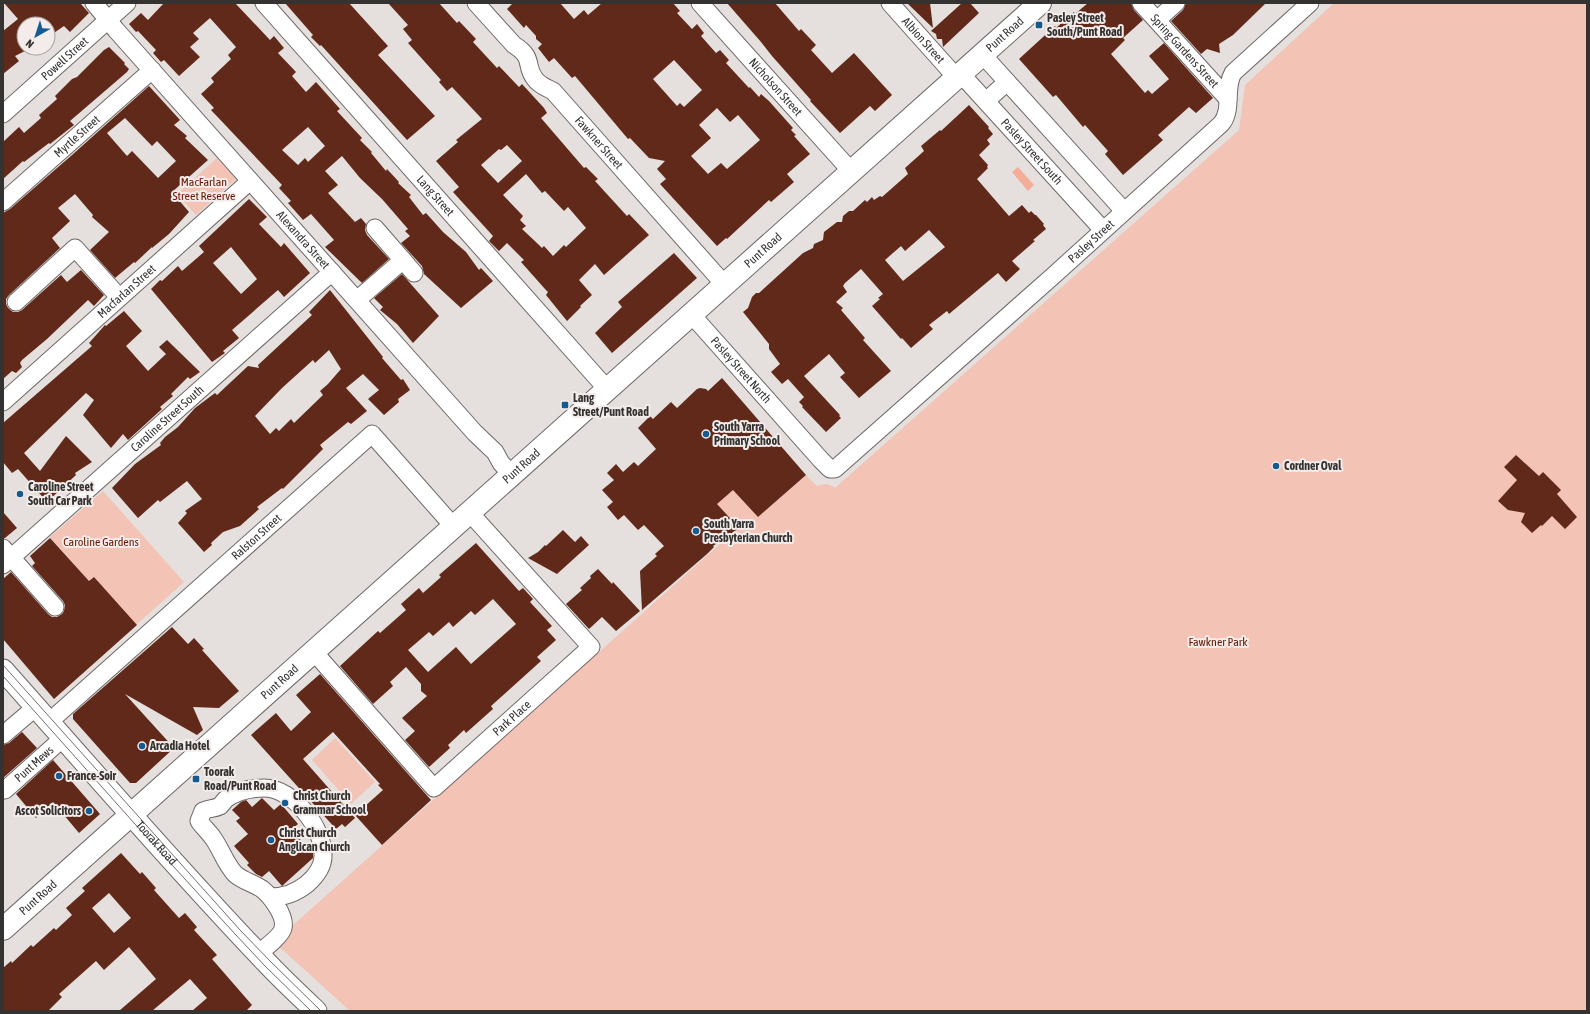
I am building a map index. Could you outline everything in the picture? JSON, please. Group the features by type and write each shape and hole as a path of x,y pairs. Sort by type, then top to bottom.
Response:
{"highway":[{"name":"Punt Road","path":"3,929 1040,3"}],"main road":[{"name":"Toorak Road","path":"3,670 131,815 255,951 316,1011"}],"street":[{"name":"Alexandra Street","path":"94,3 250,181 475,433 495,452 501,463 512,475"},
{"name":"Powell Street","path":"3,114 127,3"},
{"name":"Lang Street","path":"264,3 607,389"},
{"name":"Fawkner Street","path":"476,3 514,45 528,57 533,77 539,83 553,91 724,284"},
{"name":"Nicholson Street","path":"700,3 851,171"},
{"name":"Albion Street","path":"890,3 959,76"},
{"name":"Spring Gardens Street","path":"1141,3 1228,99"},
{"path":"1157,20 1176,3"},
{"name":"Pasley Street","path":"843,463 1221,124 1225,117 1230,79 1233,73 1310,3"},
{"path":"982,54 1124,211"},
{"name":"Myrtle Street","path":"3,202 152,70"},
{"name":"Pasley Street South","path":"959,76 986,101 1103,230"},
{"path":"986,101 1007,82"},
{"name":"Macfarlan Street","path":"3,402 250,181"},
{"path":"375,228 414,273"},
{"path":"16,302 75,248 119,297"},
{"path":"357,300 403,260"},
{"name":"Caroline Street South","path":"6,557 332,272"},
{"name":"Pasley Street North","path":"691,314 828,467 835,469 843,463"},
{"name":"Ralston Street","path":"42,714 372,434 454,527"},
{"name":"Park Place","path":"314,652 434,788 591,648 470,512"},
{"path":"6,557 55,607"},
{"path":"3,735 42,714"},
{"name":"Punt Mews","path":"6,790 63,738"},
{"path":"255,951 281,933 284,927 278,908 262,889 239,877 231,869 212,836 199,821 203,811 208,808 220,806 227,799 242,791 266,788 279,792 300,807 317,828 322,843 324,857 319,870 313,878 295,892 270,897"},
{"path":"282,919 295,892"}],"green space":[{"name":"Fawkner Park","path":"1334,3 1587,3 1587,1011 350,1011 274,942 738,528 726,514 709,508 734,489 758,517 806,475 817,486 826,484 835,488 1239,130 1245,85"},
{"name":"MacFarlan Street Reserve","path":"217,158 236,179 196,215 177,194"},
{"name":"Caroline Gardens","path":"103,491 184,582 136,625 93,577 89,581 50,537"},
{"path":"335,738 375,782 351,804 312,760"}],"shaded area":[{"path":"1018,167 1034,185 1028,191 1012,172"}],"building":[{"path":"4,3 80,3 89,13 70,32 64,26 56,32 56,16 16,17"},
{"path":"164,3 235,3 270,40 274,36 284,48 278,53 296,72 292,76 306,92 316,82 340,109 337,111 362,138 360,140 372,152 371,153 386,171 387,169 399,182 398,183 411,195 409,197 423,215 426,213 443,232 466,252 479,270 481,268 493,281 461,308 424,274 422,266 401,243 410,236 405,231 408,229 382,199 360,178 342,156 325,171 338,185 328,193 355,222 361,218 366,224 365,230 367,235 389,259 362,283 325,247 334,240 311,214 303,220 288,203 291,201 279,188 282,185 211,110 214,108 201,94 214,82 211,78 231,59 228,55 236,47 210,18 193,33 199,39 190,47 200,57 179,76 164,60 161,62 153,53 156,50 138,31 136,32 129,24 141,13 148,20","holes":["308,127 325,146 308,162 305,158 298,165 282,150"]},
{"path":"285,3 349,3 388,46 378,55 435,116 407,140 321,45 320,46 311,37 313,35"},
{"path":"388,3 439,3 457,23 459,21 476,39 473,42 497,68 499,66 519,87 522,84 544,108 547,113 541,118 584,168 586,167 598,179 595,181 627,216 629,214 649,235 604,275 595,264 579,280 592,295 567,321 546,295 548,292 521,262 524,260 507,243 499,251 489,241 493,236 453,192 459,187 436,161 458,142 456,140 482,119 452,87 447,91 439,82 441,80 408,43 412,40 403,29 408,25","holes":["507,145 522,161 498,183 481,165 499,149 501,150","526,174 542,193 545,191 564,211 568,207 586,228 566,247 564,245 553,256 544,246 542,248 522,229 526,226 520,220 523,216 503,195"]},
{"path":"513,3 560,3 574,19 584,10 588,15 602,3 673,3 680,11 677,13 692,29 697,24 704,33 701,36 716,53 720,50 729,60 726,63 749,88 750,87 759,97 761,94 769,101 793,128 791,130 796,135 794,136 810,154 787,174 794,182 771,202 769,200 727,239 726,238 717,246 660,184 666,179 657,169 665,161 649,158 630,138 628,139 575,76 572,78 554,58 549,62 538,48 542,44 536,39 536,36 526,25 524,28 507,9","holes":["674,60 702,90 684,107 680,103 677,106 653,79","717,108 730,122 738,115 760,140 727,169 721,163 708,174 691,156 711,138 699,125"]},
{"path":"727,3 775,3 799,31 801,29 816,45 811,50 832,73 854,53 892,95 875,111 870,106 840,133 810,101 811,100"},
{"path":"907,3 930,3 933,28"},
{"path":"962,3 970,3 979,13 943,47 942,39 937,39 936,34 931,31"},
{"path":"1088,3 1131,3 1134,10 1143,20 1123,38 1125,40 1111,54 1145,93 1148,90 1152,94 1169,79 1149,56 1164,43 1213,98 1196,113 1189,107 1158,135 1163,140 1123,175 1105,154 1108,151 1085,125 1083,127 1056,95 1053,97 1019,59 1055,26 1056,28 1074,12 1075,14"},
{"path":"1186,3 1266,3 1233,35 1219,44 1220,53 1207,49 1201,54 1171,21 1183,10"},
{"path":"16,21 15,56 19,61 3,74 3,31"},
{"path":"109,47 125,63 124,64 129,69 127,72 70,121 74,125 50,144 49,143 24,162 23,161 3,179 3,142 19,127 24,133 41,118 39,115 57,99 55,96"},
{"path":"149,86 180,120 174,125 187,136 185,138 208,160 172,192 189,212 169,234 115,278 90,250 109,232 92,217 93,215 75,194 58,208 70,221 52,238 60,248 9,295 6,299 8,308 13,312 22,310 61,275 67,282 81,270 104,295 94,306 88,300 47,339 22,360 20,363 22,367 16,373 12,371 3,379 3,213 10,209","holes":["125,118 152,146 157,141 176,161 158,178 132,151 127,156 107,133"]},
{"path":"969,105 989,127 988,128 993,134 987,140 990,144 979,155 988,165 988,168 977,179 1009,216 1022,205 1029,213 1031,211 1036,215 1044,224 1043,225 1046,229 1012,261 1020,269 1006,282 998,273 949,314 947,311 929,325 933,329 911,348 902,338 901,339 872,306 883,294 861,269 845,283 843,286 847,292 836,302 843,308 841,310 865,338 863,340 891,371 859,398 840,377 845,373 829,354 804,376 840,415 839,416 841,418 826,432 802,407 803,406 799,402 804,397 788,379 782,384 771,372 780,364 769,349 769,344 743,312 748,308 752,297 756,293 759,293 803,253 813,248 814,244 823,240 824,232 837,222 842,222 843,216 849,211 853,211 865,200 867,202 872,197 874,200 880,196 882,197 908,174 905,168 924,151 921,146 940,130 941,131","holes":["929,230 945,247 903,281 885,260 901,246 905,251"]},
{"path":"249,199 267,217 259,224 281,247 284,243 310,273 284,297 278,290 232,330 239,338 223,351 225,353 212,362 151,289 178,266 182,271 204,252 199,246","holes":["231,247 257,279 241,294 213,263"]},
{"path":"674,253 697,278 612,353 595,333 622,307 618,302"},
{"path":"402,274 439,316 413,343 397,324 380,310 383,307 374,298"},
{"path":"330,290 383,357 382,358 401,380 403,379 410,390 398,399 399,402 384,415 368,399 379,390 363,374 346,388 367,411 351,424 348,422 320,445 323,449 283,489 282,488 257,507 259,509 240,526 223,532 204,552 178,523 187,513 185,511 202,499 187,481 160,502 158,500 138,518 112,488 135,464 161,445 160,443 165,437 178,427 195,408 215,393 217,395 248,366 259,368 258,365 312,315 309,312","holes":["329,350 341,369 320,391 323,395 294,423 291,419 279,431 276,428 270,434 255,416 282,388 313,360 315,363"]},
{"path":"124,311 142,331 126,346 148,371 166,354 159,347 167,340 200,372 190,379 188,377 171,394 173,396 160,407 162,409 128,440 123,434 111,448 83,415 94,400 86,393 24,453 40,471 66,436 92,462 75,473 76,475 47,502 18,469 12,473 3,462 3,423 92,346 89,343 105,325 106,326"},
{"path":"722,378 806,475 758,517 733,490 717,504 739,528 713,546 714,547 707,554 642,610 640,571 657,556 655,554 664,546 644,525 638,530 624,515 618,520 607,507 613,502 602,490 614,480 607,473 616,464 623,472 634,462 638,466 656,449 638,428 650,416 653,419 671,402 677,408 697,389 706,389 708,391"},
{"path":"1516,455 1539,476 1543,472 1561,490 1557,494 1577,517 1565,529 1552,516 1532,533 1521,522 1525,513 1508,510 1498,501 1517,480 1504,467"},
{"path":"3,512 17,528 5,538 3,538"},
{"path":"563,530 575,542 581,536 589,545 557,574 528,558 538,552 545,545 546,546"},
{"path":"50,538 89,581 94,577 137,625 54,699 3,639 3,579 11,572 52,617 57,617 64,611 65,605 63,601 32,566 35,563 30,556"},
{"path":"476,543 519,591 523,588 533,599 530,602 552,626 547,630 556,640 537,657 541,661 491,706 493,709 466,733 464,730 448,745 450,748 429,767 405,740 415,731 402,718 427,696 421,691 421,684 406,667 390,682 393,686 373,704 340,666 378,631 380,633 406,610 401,604 419,588 423,593 441,577 439,575","holes":["493,599 516,624 471,664 456,647 428,672 408,650 429,632 433,636 449,622 453,627 471,611 475,615"]},
{"path":"598,569 612,584 613,582 640,611 616,631 602,617 589,629 566,604 582,590 580,588"},
{"path":"172,627 188,644 194,638 204,649 202,650 239,691 219,708 193,707 203,730 197,735 125,694 174,748 136,783 130,783 73,719 73,714"},
{"path":"320,674 431,800 382,845 355,815 383,790 378,785 380,784 333,732 303,759 355,818 345,827 342,824 336,829 251,735 276,713 291,731 311,712 296,695"},
{"path":"22,732 37,748 3,778 3,745 9,743"},
{"path":"53,760 100,814 79,833 53,802 36,818 16,794"},
{"name":"Christ Church Anglican Church","path":"262,798 274,810 281,804 298,824 291,830 313,853 313,858 282,886 269,871 262,877 256,874 247,865 249,863 234,846 248,834 236,821 240,818 232,810 241,802 246,800 252,807"},
{"path":"121,853 140,874 142,872 156,888 154,890 179,918 185,913 197,927 194,930 217,955 212,959 252,1005 246,1011 192,1011 207,998 190,979 152,1011 119,1011 156,979 129,947 104,970 96,961 59,994 62,997 48,1011 3,1011 3,968 11,961 12,963 31,945 33,947 54,928 56,930 72,915 66,908 85,891 82,888","holes":["109,893 131,918 114,933 92,908"]}],"tram line":[{"path":"3,665 240,930 321,1011"},
{"path":"3,676 235,934 311,1011"}],"place":[{"name":"Pasley Street South/Punt Road","path":"1039,25"},
{"name":"Lang Street/Punt Road","path":"565,405"},
{"name":"South Yarra Primary School","path":"706,434"},
{"name":"Cordner Oval","path":"1276,466"},
{"name":"Caroline Street South Car Park","path":"20,494"},
{"name":"South Yarra Presbyterian Church","path":"696,531"},
{"name":"Arcadia Hotel","path":"142,746"},
{"name":"France-Soir","path":"59,776"},
{"name":"Toorak Road/Punt Road","path":"196,779"},
{"name":"Christ Church Grammar School","path":"285,803"},
{"name":"Ascot Solicitors","path":"89,811"},
{"name":"Christ Church Anglican Church","path":"271,840"}]}
